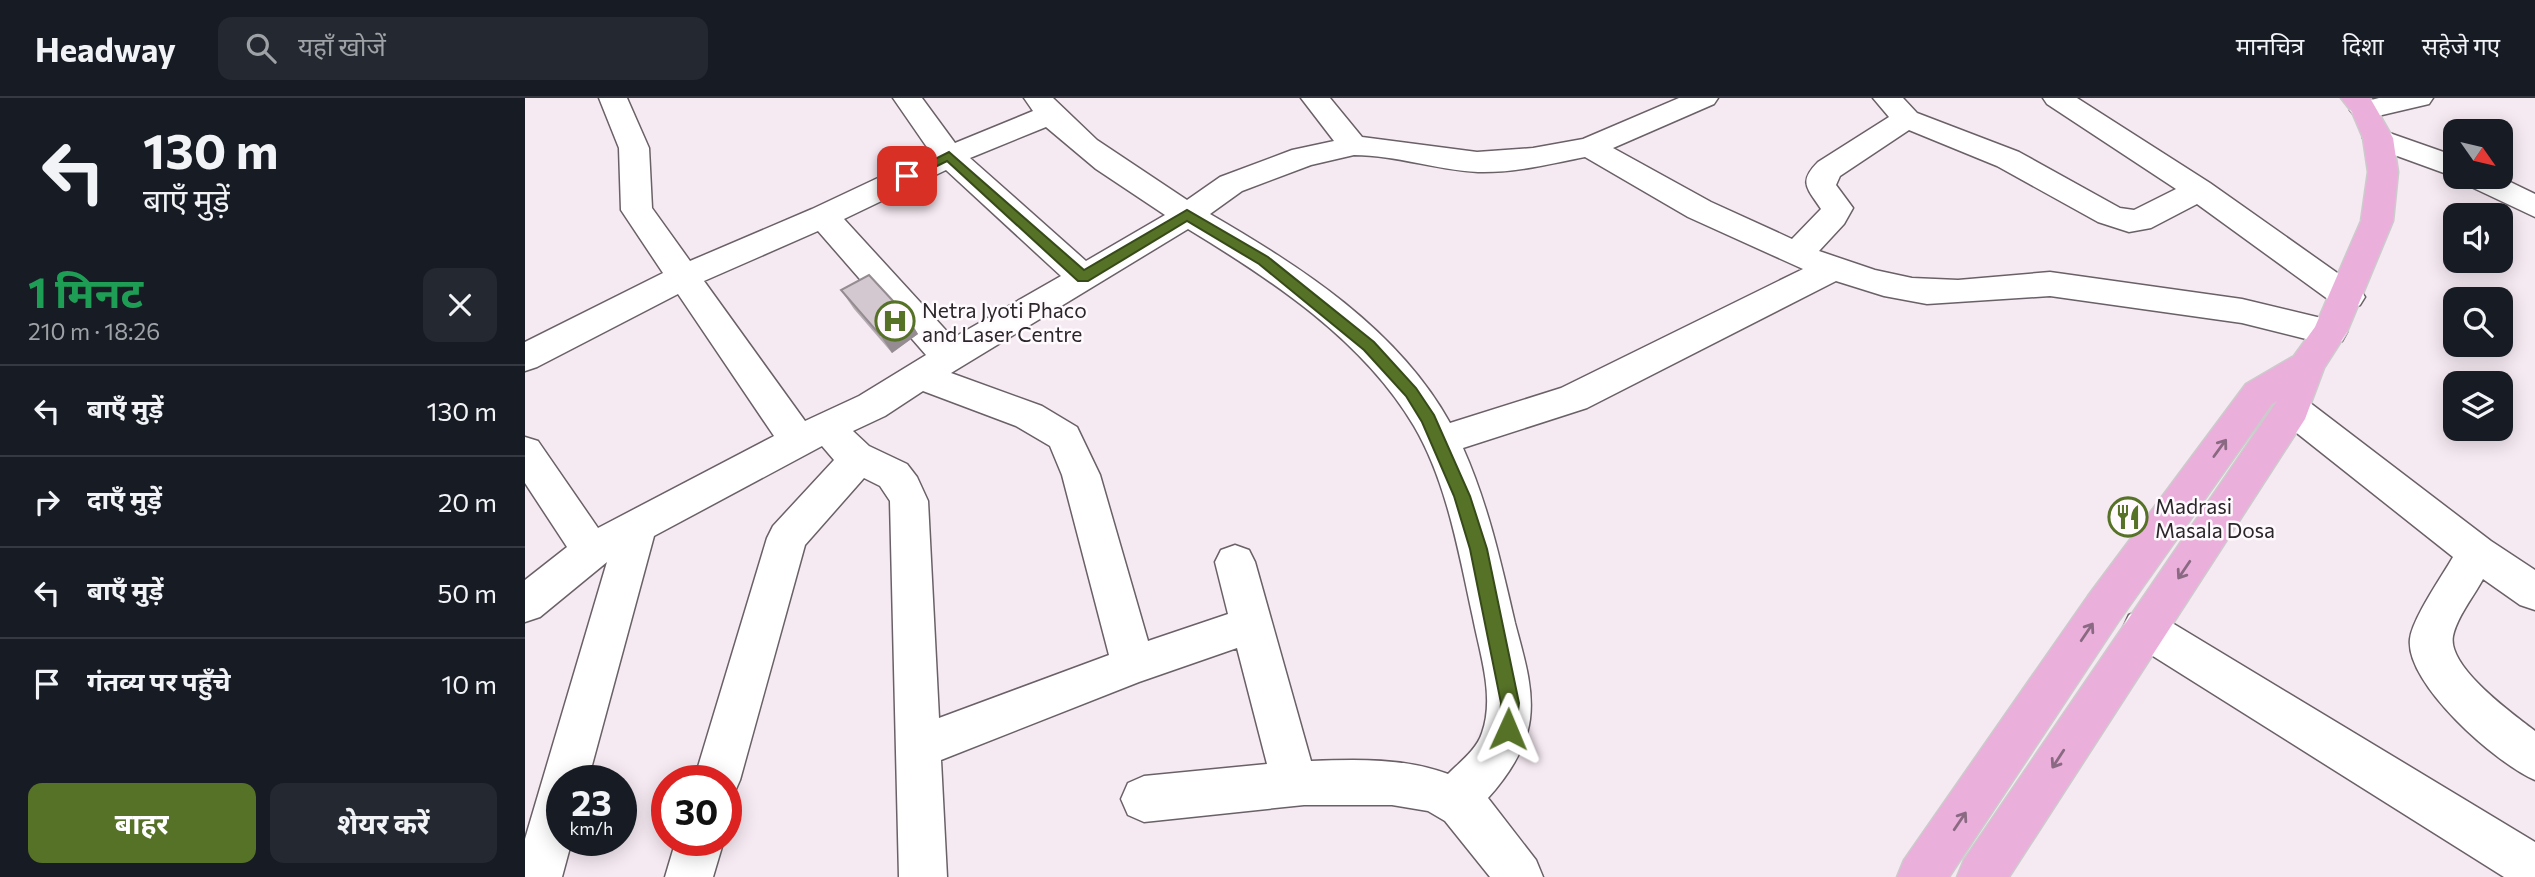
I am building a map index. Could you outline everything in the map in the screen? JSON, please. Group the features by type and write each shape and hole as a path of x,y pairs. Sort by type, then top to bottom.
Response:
{"main road":[{"path":"1981,877 2292,409 2307,366 2330,332 2348,297 2377,221 2383,172 2366,115"},
{"path":"1921,877 2103,609 2259,394 2307,366"}],"street":[{"path":"613,98 629,132 636,155 637,170 632,195 636,210 683,277 813,434 846,448 858,459 896,474 903,482 909,501 923,877"},
{"path":"907,98 949,156 1083,277"},
{"path":"1315,98 1354,146"},
{"path":"525,604 591,551 813,434 872,406 1187,215 1231,184 1251,175 1303,157 1354,146 1374,146 1477,162 1533,158 1590,147 1704,98"},
{"path":"2057,98 2199,190 2348,297"},
{"path":"2366,115 2419,98"},
{"path":"525,358 683,277 823,216 949,156 1044,106 1076,139 1187,215 1263,261 1359,338 1411,392 1439,441 1462,496 1478,549 1510,703 1508,729 1496,754 1456,799"},
{"path":"1797,254 1833,217 1837,208 1821,186 1821,177 1897,109 2008,159 2109,215 2129,221 2140,220 2199,190"},
{"path":"2366,115 2443,160"},
{"path":"1590,147 1685,204 1752,237 1866,280 1925,292 1946,293 2024,282 2095,289 2242,311 2330,332"},
{"path":"2500,189 2535,206"},
{"path":"823,216 934,366 1029,415 1064,438 1081,475 1133,665"},
{"path":"1439,441 1574,398 1834,268"},
{"path":"2292,409 2477,553 2535,592"},
{"path":"525,452 591,551"},
{"path":"721,765 786,538 858,459"},
{"path":"569,765 637,527"},
{"path":"2477,553 2431,638 2434,662 2465,699 2535,758"},
{"path":"1235,562 1295,784"},
{"path":"919,747 1133,665 1251,625"},
{"path":"2144,628 2535,869"},
{"path":"1144,799 1295,784 1400,785 1430,790 1456,799 1519,877"},
{"path":"538,877 546,849"},
{"path":"689,877 695,856"}],"building":[{"path":"869,275 906,315 880,335 841,290"}],"place":[{"name":"Netra Jyoti Phaco and Laser Centre","path":"895,321"},
{"name":"Madrasi Masala Dosa","path":"2128,517"}],"route":[{"path":"907,176 949,156 1083,277 1187,215 1263,261 1369,346 1395,372 1429,420 1462,496 1478,549 1510,703 1508,729"}]}
